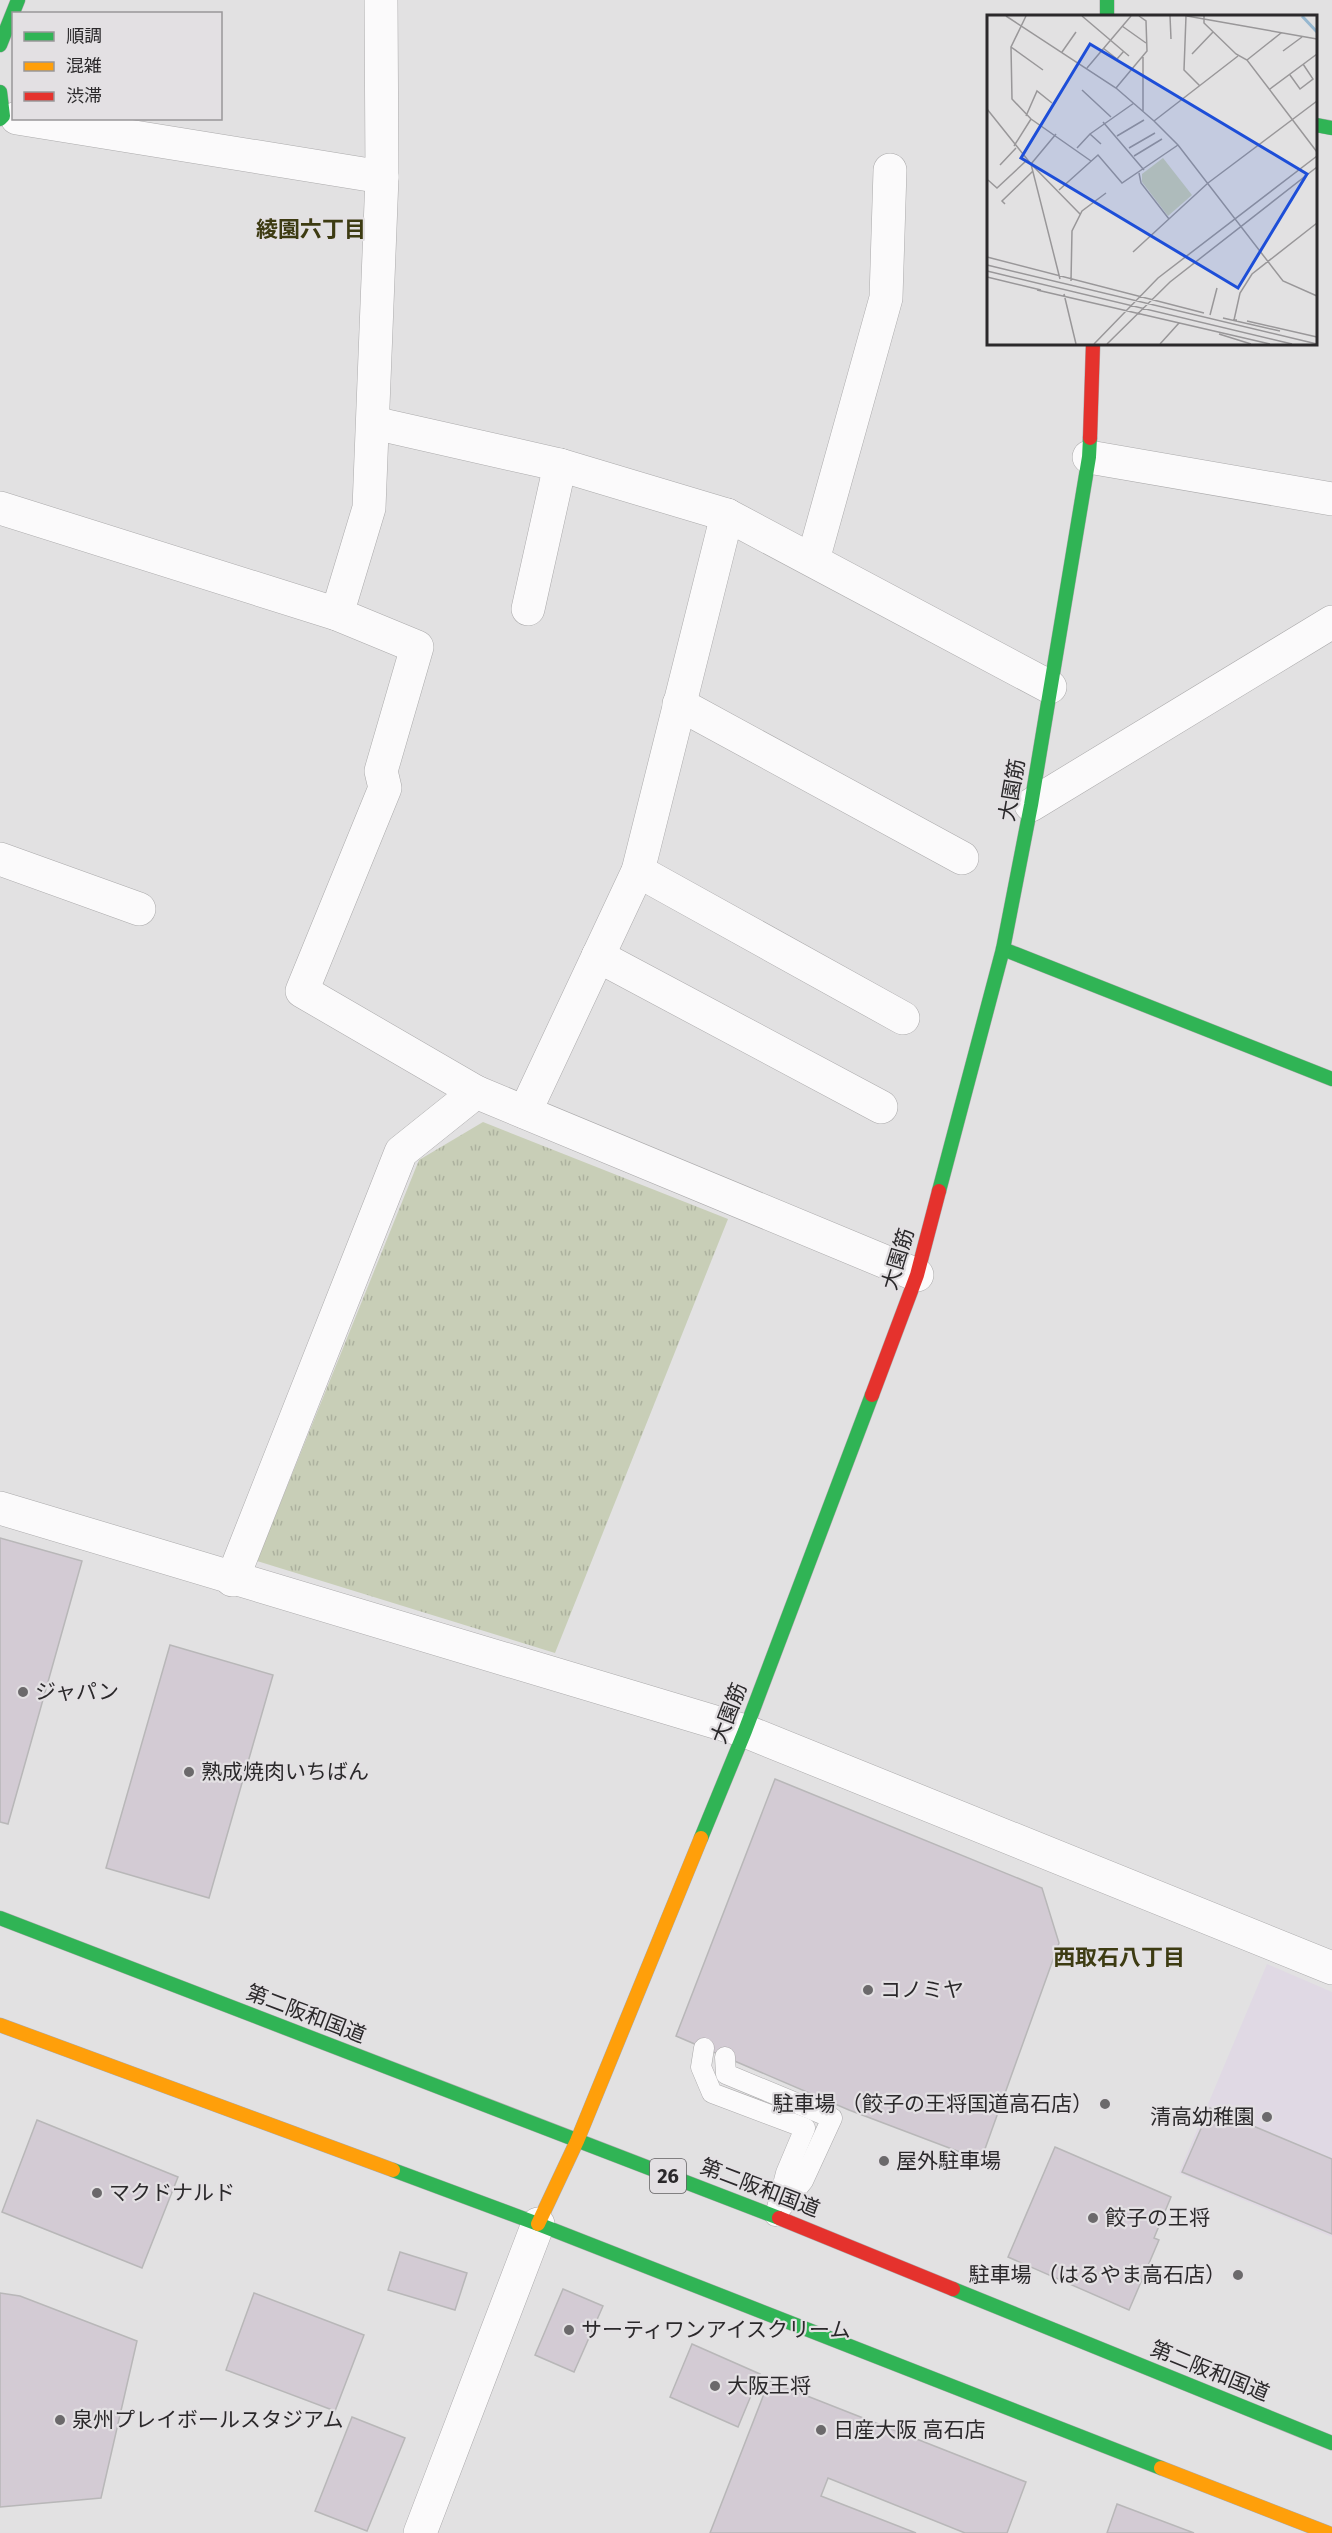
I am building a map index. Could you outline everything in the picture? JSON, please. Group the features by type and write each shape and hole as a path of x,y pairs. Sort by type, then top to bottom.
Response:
{"main road":[{"path":"0,45 12,15"},
{"path":"1317,125 1332,128"},
{"name":"大園筋","path":"538,2224 577,2141 745,1731 916,1275 1003,949 1031,805 1089,457 1093,345"},
{"path":"1003,949 1332,1079"},
{"name":"第二阪和国道","path":"0,1918 775,2216 1332,2443"},
{"path":"0,2025 538,2224 1328,2533"}],"street":[{"path":"337,614 369,508 382,177 381,0"},
{"path":"31,120 382,177"},
{"path":"813,560 886,298 890,170"},
{"path":"374,423 560,465 727,515 1050,687"},
{"path":"1089,457 1332,499"},
{"path":"528,609 560,465"},
{"path":"0,508 337,614 417,646 381,771 385,788 302,991 476,1092 916,1275"},
{"path":"525,1112 638,871 727,515"},
{"path":"1031,805 1332,622"},
{"path":"679,704 962,858"},
{"path":"0,859 139,909"},
{"path":"638,871 903,1018"},
{"path":"598,956 881,1107"},
{"path":"232,1580 401,1152 476,1092"},
{"path":"0,1508 135,1547 232,1580 745,1731 1332,1968"},
{"path":"420,2533 538,2224"}],"lane":[{"path":"704,2048 701,2067 712,2093 805,2128 786,2173 775,2216"},
{"path":"725,2058 726,2074 832,2118 803,2181 775,2216"}],"shaded area":[{"name":"清高幼稚園","path":"1267,1964 1332,1992 1332,2237 1179,2173"}],"green space":[{"path":"483,1122 728,1219 555,1653 257,1561 419,1160"}],"building":[{"name":"ジャパン","path":"0,1538 82,1561 8,1824 0,1822"},
{"name":"熟成焼肉いちばん","path":"170,1645 273,1675 209,1898 106,1868"},
{"name":"コノミヤ","path":"775,1779 1042,1888 1059,1943 981,2160 849,2110 676,2036"},
{"path":"1210,2108 1332,2159 1332,2234 1182,2172"},
{"path":"37,2120 178,2177 142,2268 2,2212"},
{"name":"餃子の王将","path":"1055,2147 1171,2197 1154,2238 1159,2240 1129,2310 1008,2257"},
{"path":"400,2252 467,2273 455,2310 388,2290"},
{"name":"サーティワンアイスクリーム","path":"563,2289 603,2306 574,2372 535,2355"},
{"name":"泉州プレイボールスタジアム","path":"0,2293 20,2296 137,2341 101,2498 0,2507"},
{"path":"254,2293 364,2335 335,2411 226,2370"},
{"name":"大阪王将","path":"692,2344 760,2374 738,2427 670,2397"},
{"name":"日産大阪 高石店","path":"769,2381 1026,2482 1007,2533 965,2533 828,2478 821,2496 916,2533 710,2533"},
{"path":"352,2417 405,2438 367,2531 315,2511"},
{"path":"1117,2504 1194,2533 1107,2533"}],"traffic: fast":[{"path":"13,12 18,0"},
{"path":"1107,0 1107,15"},
{"path":"0,45 12,15"},
{"path":"0,92 3,116 0,119"},
{"path":"1317,125 1332,128"},
{"path":"939,1191 1003,949 1031,805 1089,457 1090,438"},
{"path":"1003,949 1332,1079"},
{"path":"701,1838 745,1731 872,1395"},
{"path":"0,1918 779,2218"},
{"path":"393,2170 538,2224 1161,2468"},
{"path":"953,2289 1332,2443"}],"traffic: slow":[{"path":"538,2224 577,2141 701,1838"},
{"path":"0,2025 393,2170"},
{"path":"1161,2468 1328,2533"}],"traffic: jam":[{"path":"1090,438 1093,345"},
{"path":"872,1395 917,1275 939,1191"},
{"path":"779,2218 953,2289"}],"place":[{"name":"ジャパン","path":"23,1692"},
{"name":"熟成焼肉いちばん","path":"189,1772"},
{"name":"コノミヤ","path":"868,1990"},
{"name":"駐車場 （餃子の王将国道高石店）","path":"1105,2104"},
{"name":"清高幼稚園","path":"1267,2117"},
{"name":"屋外駐車場","path":"884,2161"},
{"name":"マクドナルド","path":"97,2193"},
{"name":"餃子の王将","path":"1093,2218"},
{"name":"駐車場 （はるやま高石店）","path":"1238,2275"},
{"name":"サーティワンアイスクリーム","path":"569,2330"},
{"name":"大阪王将","path":"715,2386"},
{"name":"泉州プレイボールスタジアム","path":"60,2420"},
{"name":"日産大阪 高石店","path":"821,2430"}],"district":[{"name":"綾園六丁目","path":"311,229"},
{"name":"西取石八丁目","path":"1119,1957"}]}
